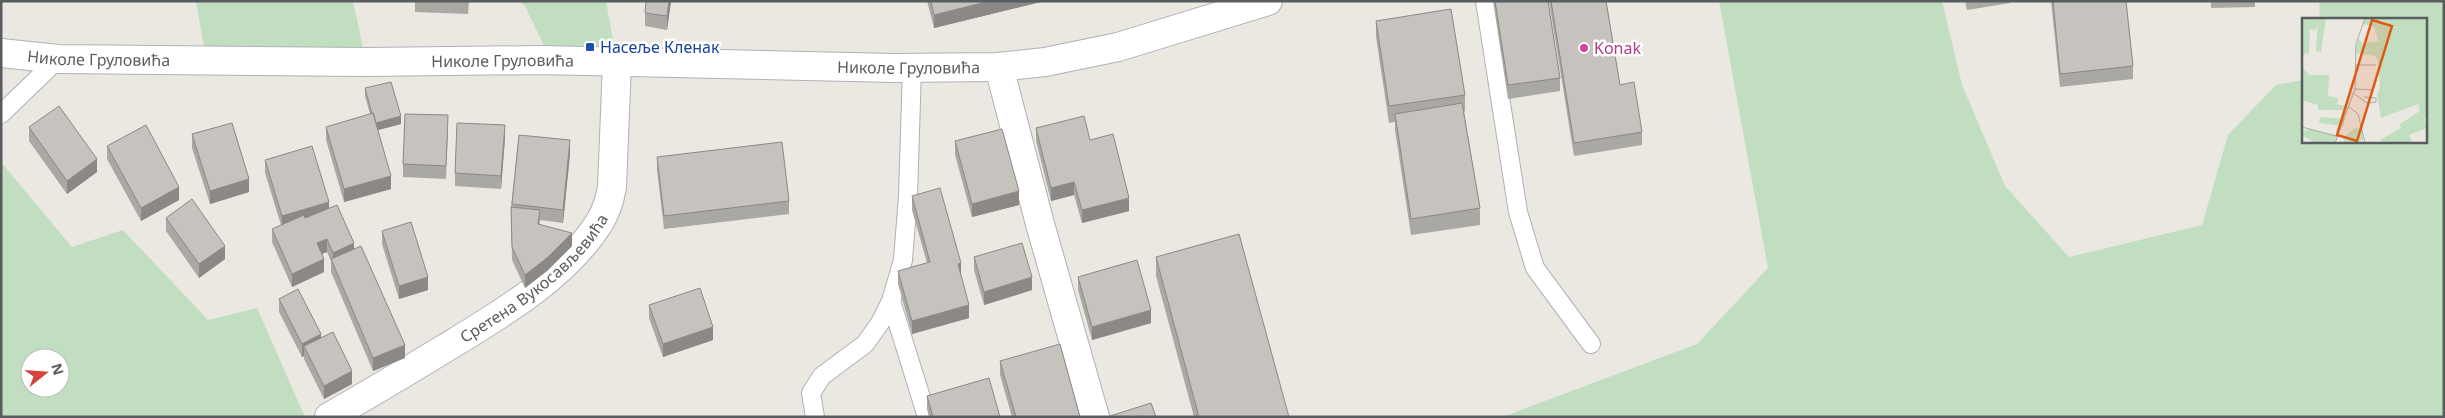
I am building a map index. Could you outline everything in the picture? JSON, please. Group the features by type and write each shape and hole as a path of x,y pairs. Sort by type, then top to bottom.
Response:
{"street":[{"name":"Николе Груловића","path":"1,52 58,59 366,62 540,60 912,68 999,67 1045,62 1118,47 1268,1"},
{"name":"Сретена Вукосављевића","path":"329,417 502,314 540,286 569,260 599,223 609,203 612,187 617,63"},
{"path":"999,67 1045,243 1095,417"}],"lane":[{"path":"1485,1 1518,212 1536,268 1591,344"},
{"path":"1,114 58,59"},
{"path":"815,417 811,393 822,376 865,344 880,323 891,301 903,251 908,196 912,68"},
{"path":"891,301 927,417"}],"green space":[{"path":"196,1 353,1 366,62 206,59"},
{"path":"518,1 606,1 617,63 551,60 525,6"},
{"path":"1719,1 1942,1 1962,85 2005,186 2069,257 2202,225 2228,135 2276,85 2302,80 2302,142 2428,142 2428,18 2320,18 2319,1 2444,1 2444,417 1502,417 1697,344 1768,268"},
{"path":"1,162 72,247 123,230 208,320 257,308 305,417 1,417"}],"building":[{"path":"646,1 669,1 667,16 645,13"},
{"path":"931,1 990,1 934,15"},
{"path":"1495,1 1548,1 1560,78 1508,85"},
{"name":"Konak","path":"1551,1 1606,1 1620,85 1634,82 1642,132 1574,143"},
{"path":"2053,1 2126,1 2133,66 2060,74"},
{"path":"1451,9 1465,95 1389,106 1376,21"},
{"path":"391,82 401,116 376,123 365,88"},
{"path":"1462,103 1480,208 1411,219 1395,114"},
{"path":"59,106 97,159 67,181 29,127"},
{"path":"373,113 391,176 344,189 326,127"},
{"path":"405,114 448,115 446,166 403,164"},
{"path":"1084,116 1090,140 1113,134 1129,198 1082,210 1074,182 1051,188 1036,128"},
{"path":"232,123 249,179 210,191 192,134"},
{"path":"457,123 505,125 501,176 455,173"},
{"path":"146,125 179,187 141,208 107,146"},
{"path":"1002,129 1019,191 972,204 955,141"},
{"path":"519,135 570,140 563,210 512,204"},
{"path":"782,142 789,201 664,216 657,157"},
{"path":"312,146 329,202 282,216 265,160"},
{"path":"940,188 961,263 958,264 969,305 912,321 898,271 930,262 912,196"},
{"path":"192,199 225,246 199,264 166,218"},
{"path":"337,205 354,243 333,253 327,239 317,243 324,259 292,274 272,229 304,215 305,218"},
{"path":"511,207 540,210 538,224 572,233 547,258 525,275 512,247"},
{"path":"411,222 428,277 399,286 382,231"},
{"path":"1239,234 1289,417 1199,417 1156,257"},
{"path":"1022,243 1032,277 984,292 974,257"},
{"path":"361,246 405,345 373,358 331,259"},
{"path":"1137,260 1151,310 1092,327 1078,277"},
{"path":"700,288 713,327 663,344 649,305"},
{"path":"298,289 321,334 302,344 279,299"},
{"path":"333,332 352,371 324,386 304,346"},
{"path":"1060,344 1080,417 1016,417 1000,361"},
{"path":"989,378 1000,417 933,417 927,396"},
{"path":"1151,403 1156,417 1107,417"}],"place":[{"name":"Насеље Кленак","path":"590,47"},
{"name":"Konak","path":"1584,48"}]}
